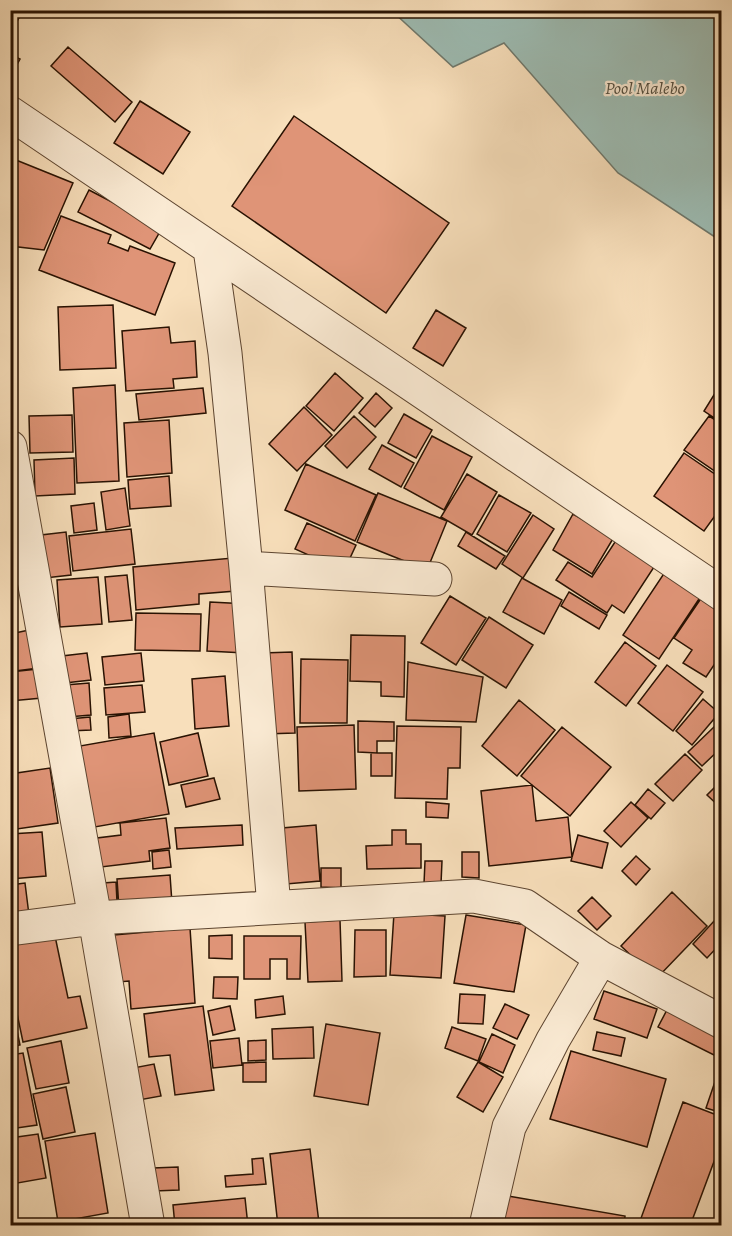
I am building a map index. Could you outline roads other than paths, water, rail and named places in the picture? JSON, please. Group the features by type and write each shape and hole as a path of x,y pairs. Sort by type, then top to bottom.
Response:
{"street":[{"path":"10,113 722,594"},
{"path":"210,249 225,353 246,568 274,907"},
{"path":"10,447 95,918 147,1226"},
{"path":"246,568 435,579"},
{"path":"10,929 95,918 474,896 525,906 601,958 722,1022"},
{"path":"486,1226 509,1127 553,1040 601,958"}],"water":[{"name":"Pool Malebo","path":"392,11 721,11 721,241 618,173 504,43 453,67"}]}
